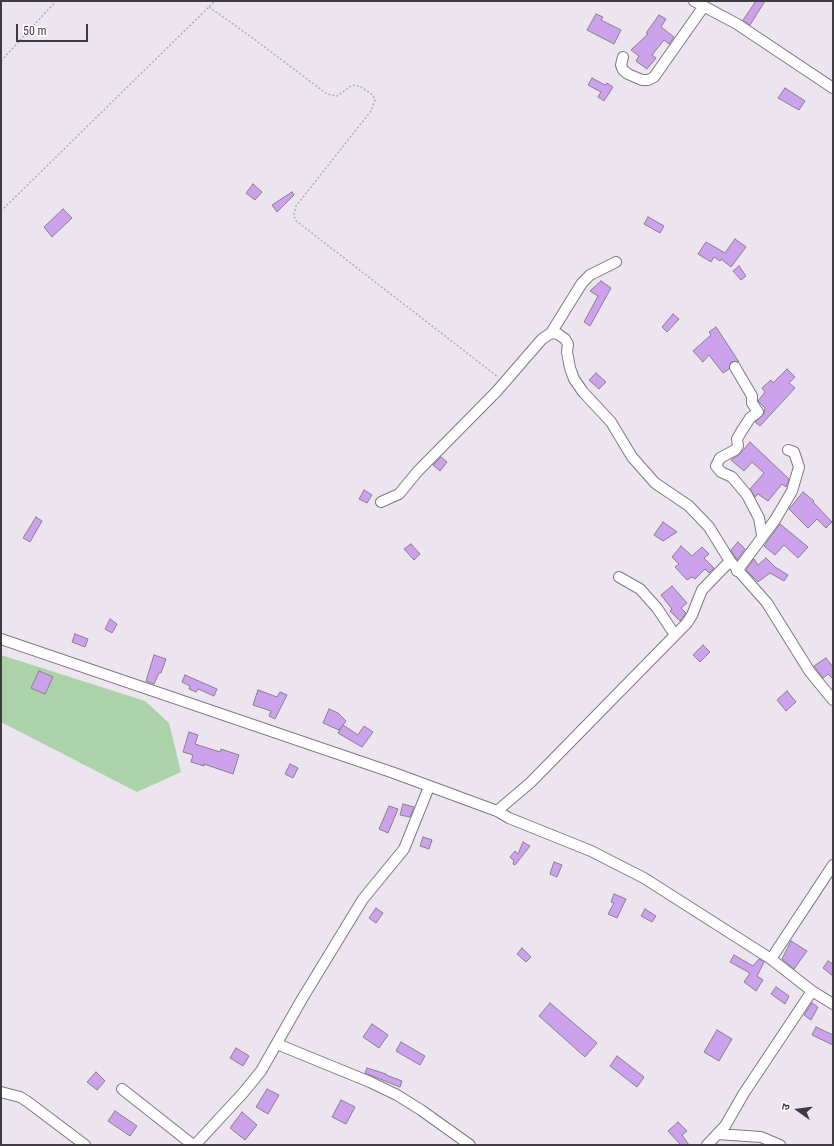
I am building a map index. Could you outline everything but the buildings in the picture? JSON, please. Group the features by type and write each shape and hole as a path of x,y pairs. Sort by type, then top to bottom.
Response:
{"street":[{"path":"694,1 737,24 833,88"},
{"path":"623,57 621,65 623,70 628,74 642,80 648,80 654,77 704,6"},
{"path":"380,502 399,494 418,471 542,339 551,333 582,283 590,275 616,262"},
{"path":"551,333 558,334 565,339 568,344 567,352 574,379 582,392 611,422 632,457 656,483 689,506 709,527 737,571 770,608 810,672 833,700"},
{"path":"735,367 752,396 752,403 758,412 750,418 741,432 737,439 738,446 735,450 720,458 716,466 721,472 732,477 747,495 759,518 762,535"},
{"path":"737,571 762,535 775,520 792,491 799,467 794,452 788,450"},
{"path":"497,811 530,783 675,634 692,615 702,590 730,561"},
{"path":"619,577 640,589 657,608 675,634"},
{"path":"1,639 497,811 509,818 591,851 644,878 771,959 812,991 833,1004"},
{"path":"122,1089 194,1145 253,1082 278,1044 302,999 363,899 388,868 398,859 407,843 429,787"},
{"path":"771,959 833,865"},
{"path":"708,1143 725,1126 744,1093 812,991"},
{"path":"278,1044 370,1082 397,1095 470,1145"},
{"path":"1,1092 20,1097 28,1102 85,1145"},
{"path":"718,1134 761,1137 780,1145"}],"path":[{"path":"1,61 56,1"},
{"path":"1,212 215,1"},
{"path":"208,7 254,39 327,94 337,96 351,86 355,85 373,95 375,100 371,111 296,206 294,220 504,381"}],"green space":[{"path":"1,655 145,701 169,723 181,772 137,792 1,722"}]}
